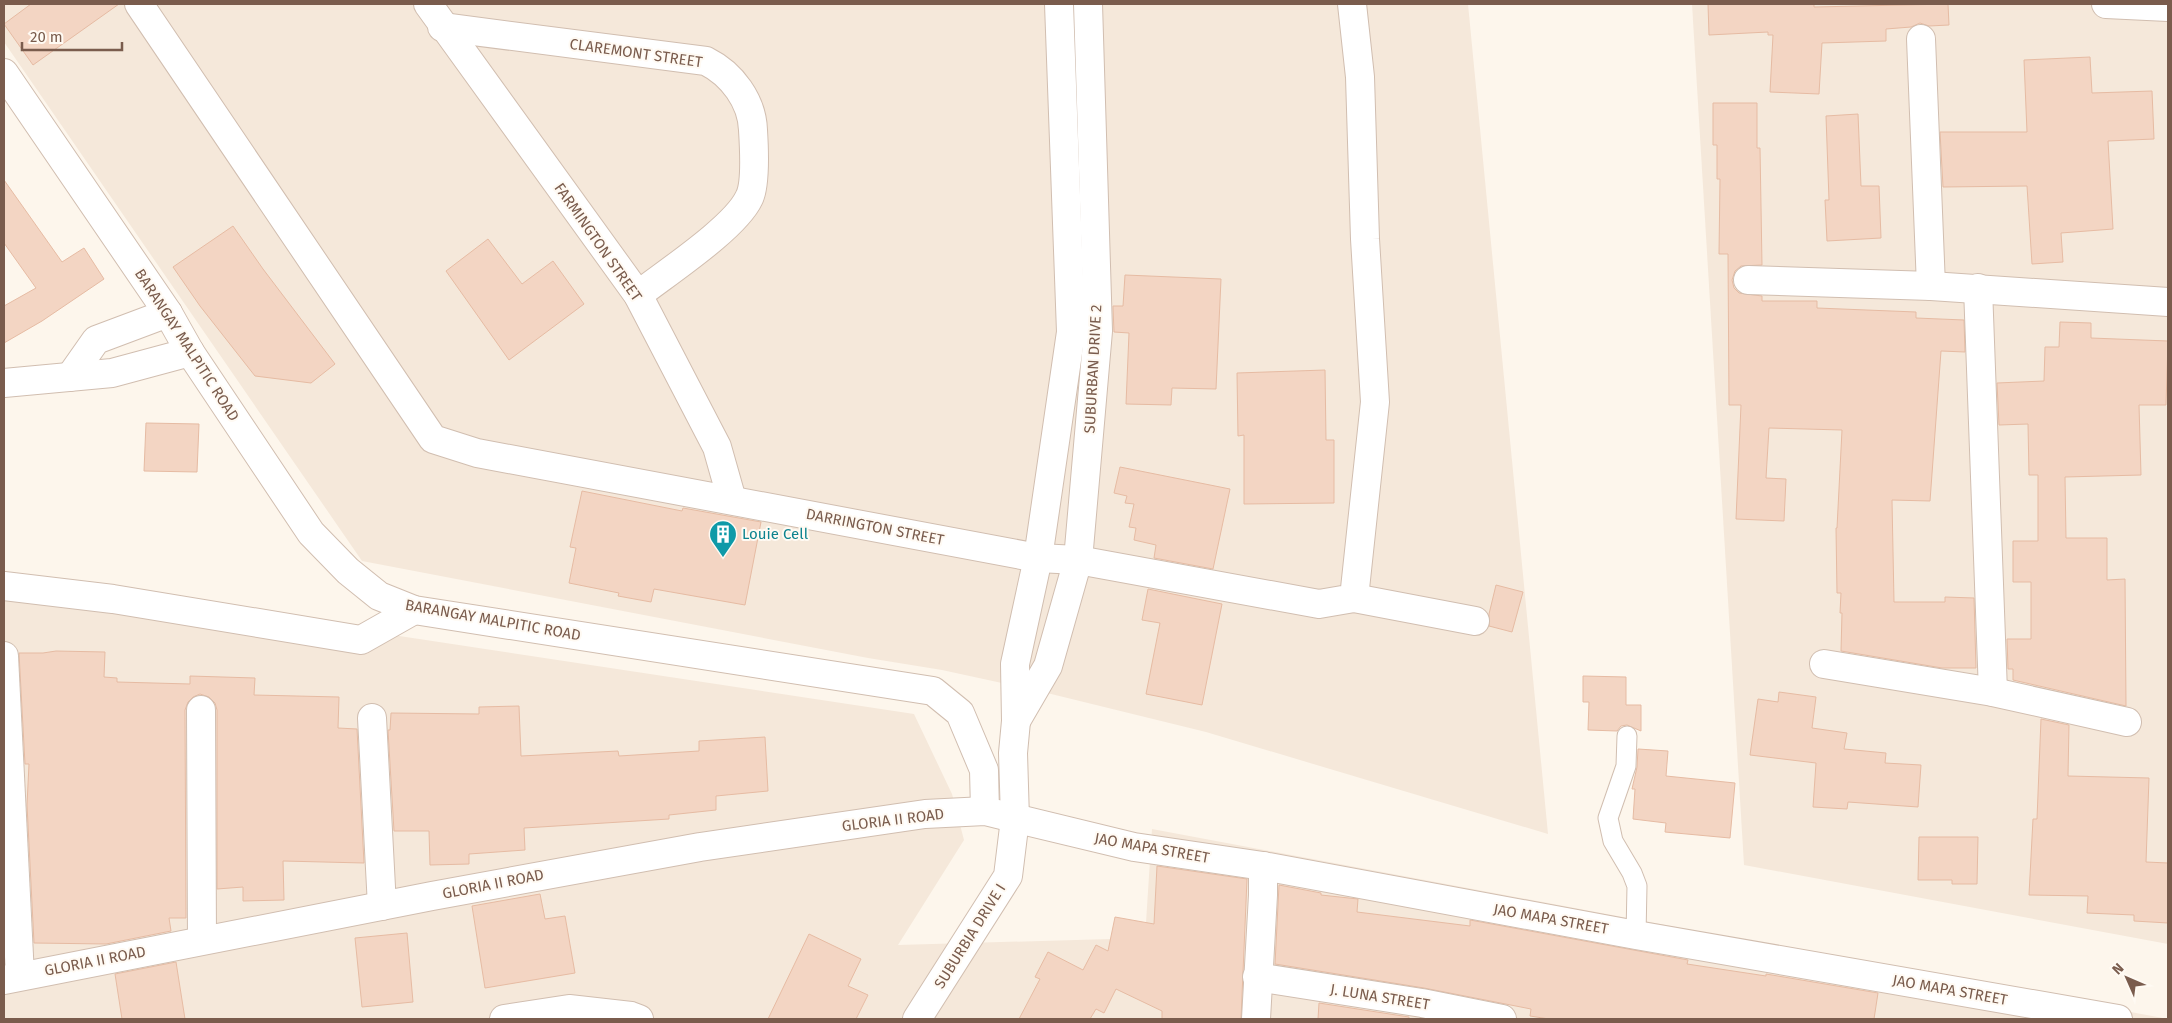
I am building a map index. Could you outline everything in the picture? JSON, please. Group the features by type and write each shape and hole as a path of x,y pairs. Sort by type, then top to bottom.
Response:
{"street":[{"name":"DARRINGTON STREET","path":"139,4 433,439 477,453 1038,558 1078,560 1319,604 1354,598"},
{"name":"FARMINGTON STREET","path":"428,4 442,27 638,295 717,447 732,500"},
{"name":"SUBURBAN DRIVE 2","path":"1015,819 1013,753 1016,720 1015,664 1038,558 1071,332 1059,4"},
{"name":"SUBURBAN DRIVE 2","path":"1016,720 1048,666 1078,560 1098,331 1088,4"},
{"path":"1352,4 1360,77 1365,239 1375,402 1354,598 1475,621"},
{"path":"2106,4 2168,7"},
{"name":"CLAREMONT STREET","path":"442,27 706,61 721,69 734,82 753,118 755,155 750,198 729,224 638,295"},
{"path":"1921,39 1931,286"},
{"name":"BARANGAY MALPITIC ROAD","path":"4,73 168,313 190,352 311,533 348,572 379,596 414,610 933,690 960,713 984,770 986,811"},
{"path":"1748,280 1978,288 2168,302"},
{"path":"1978,288 1993,692"},
{"path":"70,377 96,340 168,313"},
{"path":"112,334 134,367"},
{"path":"4,383 112,373 190,352"},
{"path":"4,586 113,599 360,640 414,610"},
{"path":"4,656 12,978"},
{"path":"1824,664 1993,692 2127,722"},
{"path":"201,710 202,940"},
{"path":"372,718 382,906"},
{"name":"JAO MAPA STREET","path":"986,811 1134,848 1262,866 1636,935 2118,1019"},
{"name":"GLORIA II ROAD","path":"12,978 202,940 700,847 925,814 986,811"},
{"name":"SUBURBIA DRIVE I","path":"917,1019 1005,881 1015,819"},
{"path":"1256,1019 1263,895 1262,866"},
{"name":"J. LUNA STREET","path":"1257,977 1421,1011 1502,1019"},
{"path":"504,1019 569,1009 631,1016 639,1019"}],"lane":[{"path":"1627,736 1626,766 1608,818 1613,840 1632,873 1637,886 1636,935"}],"shaded area":[{"path":"4,4 1468,4 1548,834 1206,732 1039,691 942,670 868,658 362,561 4,42"},
{"path":"1692,4 2168,4 2168,944 1744,865"},
{"path":"4,576 914,714 952,794 964,840 898,945 1145,938 1152,829 2168,1019 4,1019"}],"building":[{"path":"31,4 119,4 33,65 4,24"},
{"path":"1708,4 1814,4 1814,7 1948,4 1949,25 1929,26 1920,23 1911,27 1886,29 1886,41 1822,43 1819,94 1770,92 1773,35 1768,35 1768,32 1709,35"},
{"path":"2090,57 2092,93 2152,91 2154,139 2108,141 2113,229 2061,233 2063,262 2032,264 2027,186 1943,187 1940,132 2027,132 2024,60"},
{"path":"1713,103 1757,103 1757,148 1760,148 1762,265 1741,266 1735,271 1732,280 1734,288 1739,293 1762,296 1762,301 1817,301 1817,308 1916,312 1916,318 1964,320 1965,352 1941,351 1930,501 1892,500 1894,602 1945,602 1945,597 1974,598 1976,668 1942,668 1841,651 1842,613 1840,613 1841,593 1837,593 1836,528 1842,430 1769,428 1766,478 1786,479 1784,521 1736,519 1741,405 1729,405 1728,254 1719,254 1720,179 1717,179 1717,145 1713,145"},
{"path":"1858,114 1861,186 1879,186 1881,238 1827,241 1825,200 1829,200 1826,116"},
{"path":"4,180 62,262 84,248 104,279 42,321 4,343 4,306 36,288 4,243"},
{"path":"233,226 335,364 311,383 255,376 200,306 173,267"},
{"path":"488,239 522,284 553,261 584,304 509,360 446,271"},
{"path":"1125,275 1221,279 1216,389 1172,388 1171,405 1126,404 1129,333 1114,332 1113,308 1113,306 1123,306"},
{"path":"2060,322 2091,323 2091,338 2168,341 2166,405 2139,405 2141,475 2065,477 2066,538 2107,538 2107,580 2125,579 2126,706 2013,680 2013,669 2008,669 2007,639 2031,639 2031,582 2013,582 2013,541 2038,541 2038,475 2029,475 2028,424 1999,425 1997,383 2044,381 2045,347 2059,347"},
{"path":"1325,370 1326,440 1334,440 1334,503 1244,504 1244,435 1238,436 1237,373"},
{"path":"146,423 199,424 197,472 144,471"},
{"path":"1120,467 1230,489 1213,569 1154,558 1156,545 1134,540 1136,528 1129,527 1134,504 1125,503 1127,496 1114,493"},
{"path":"582,491 682,511 683,508 761,522 745,605 654,589 651,602 618,596 619,593 569,583 576,548 570,547"},
{"path":"1496,585 1523,592 1512,632 1489,626 1489,614"},
{"path":"1148,589 1222,604 1202,705 1146,694 1160,623 1142,620"},
{"path":"56,651 105,652 104,677 117,678 117,682 190,684 190,676 255,678 254,695 339,697 338,728 357,729 364,863 283,861 284,900 243,901 243,887 217,889 217,710 215,703 209,697 200,694 188,702 185,710 186,918 169,918 171,931 106,944 34,943 27,805 29,764 25,764 19,653"},
{"path":"1583,676 1626,677 1626,705 1641,705 1641,731 1627,725 1621,726 1617,731 1588,730 1589,702 1583,702"},
{"path":"1779,692 1816,697 1812,728 1847,733 1844,749 1886,753 1885,763 1921,765 1918,807 1848,802 1847,809 1813,807 1816,763 1750,755 1758,699 1778,702"},
{"path":"519,706 521,756 618,751 619,756 699,751 699,741 765,737 768,791 716,796 716,810 669,815 669,819 524,828 525,850 469,854 469,864 430,865 429,831 394,831 388,730 390,730 391,713 479,714 479,707"},
{"path":"2041,719 2069,725 2068,776 2149,778 2146,862 2168,863 2168,923 2134,921 2134,915 2087,913 2088,896 2029,895 2033,819 2037,819"},
{"path":"1638,749 1668,751 1666,776 1735,783 1730,838 1665,832 1666,823 1633,819 1635,789 1632,789 1637,767"},
{"path":"1919,837 1978,837 1977,884 1952,884 1952,880 1918,880"},
{"path":"1157,866 1247,879 1241,1019 1162,1019 1162,1011 1116,989 1104,1013 1096,1009 1090,1019 1019,1019 1040,979 1035,977 1048,952 1083,970 1096,945 1108,951 1115,917 1154,924"},
{"path":"1279,885 1321,893 1321,895 1358,899 1357,912 1470,926 1470,920 1688,960 1687,964 1766,976 1766,974 1878,993 1874,1019 1549,1019 1530,1016 1531,1009 1424,988 1275,964"},
{"path":"540,894 545,919 565,916 575,973 485,988 472,906"},
{"path":"407,933 413,1002 362,1007 355,938"},
{"path":"809,934 861,959 848,986 868,995 856,1019 768,1019"},
{"path":"176,962 185,1019 122,1019 115,974"},
{"path":"1319,1003 1409,1017 1409,1019 1318,1019"}],"place":[{"name":"Louie Cell","path":"723,558"}]}
